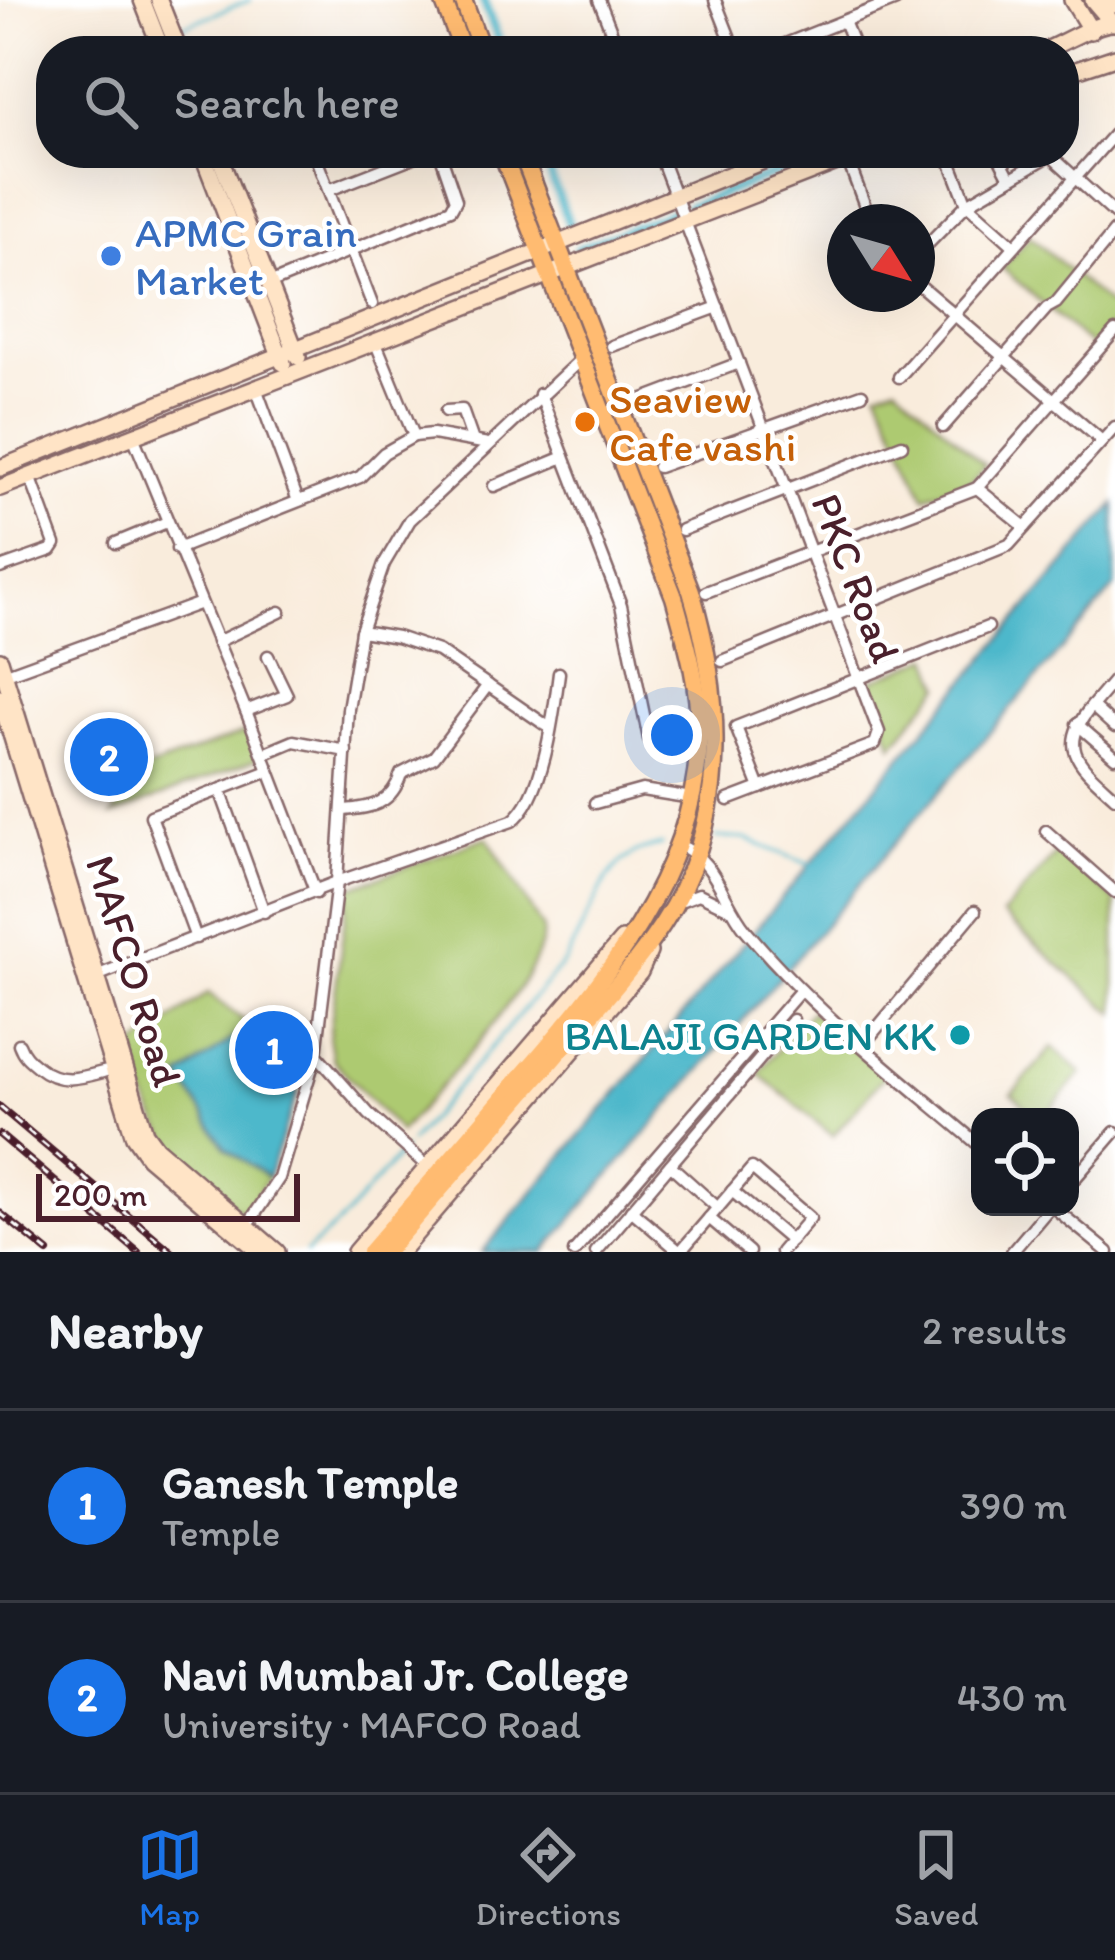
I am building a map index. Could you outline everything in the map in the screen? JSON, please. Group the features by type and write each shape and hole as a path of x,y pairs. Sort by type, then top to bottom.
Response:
{"main road":[{"path":"142,0 156,36"},
{"path":"443,0 457,36"},
{"path":"463,0 476,36"},
{"path":"1072,0 1091,31 1091,49 1112,60"},
{"path":"1079,36 1112,12 1093,0"},
{"path":"163,1 174,36"},
{"path":"1079,70 1112,60"},
{"path":"208,168 295,373"},
{"path":"227,168 269,284 288,354"},
{"path":"400,1252 640,972 673,906 686,848 699,741 689,648 597,351 548,274 508,168"},
{"path":"355,1252 644,916 709,808 717,742 706,644 691,591 528,168"},
{"path":"0,468 744,168"},
{"path":"0,488 823,168"},
{"name":"MAFCO Road","path":"2,671 140,1149 260,1252"},
{"name":"MAFCO Road","path":"0,698 149,1142 277,1252"},
{"path":"386,1252 627,959 644,916"},
{"path":"370,1252 660,927"}],"street":[{"path":"599,0 613,36"},
{"path":"715,0 729,36"},
{"path":"806,36 896,0"},
{"path":"844,21 850,36"},
{"path":"899,377 1115,133"},
{"path":"320,168 372,304"},
{"path":"328,190 385,168"},
{"path":"269,284 454,207 445,168"},
{"name":"PKC Road","path":"665,168 879,732 878,741 728,800"},
{"path":"857,168 866,204"},
{"path":"953,168 967,204 1014,247"},
{"path":"1005,168 1010,178"},
{"path":"935,237 967,204 1026,168"},
{"path":"1064,168 1115,214"},
{"path":"943,427 1047,308 1056,304 1115,231"},
{"path":"935,298 1102,441"},
{"path":"247,1226 279,1178 316,1054 338,882 348,709 361,632 384,565 410,520 540,394 597,351 718,307"},
{"path":"706,592 977,488 1114,334"},
{"path":"375,341 414,436"},
{"path":"633,403 739,363"},
{"path":"256,388 298,501"},
{"path":"540,394 620,605 649,739"},
{"path":"658,467 862,394"},
{"path":"446,411 462,410 473,441"},
{"path":"722,661 1009,545 1115,427"},
{"path":"178,549 360,477 384,453 414,436 434,434 488,444"},
{"path":"134,436 316,892"},
{"path":"682,530 902,445"},
{"path":"494,486 564,457"},
{"path":"0,568 51,550 55,544 31,476"},
{"path":"977,488 1025,527"},
{"path":"116,543 167,522"},
{"path":"2,671 201,604"},
{"path":"217,642 280,612"},
{"path":"760,788 736,727 988,627"},
{"path":"361,632 397,637 438,651 550,728"},
{"path":"246,711 287,695 268,656"},
{"path":"93,977 523,814 541,768 559,674"},
{"path":"1115,679 1077,724 1072,748 1080,765 1115,797"},
{"path":"344,810 372,808 397,789 401,774 434,757 488,685"},
{"path":"1092,706 1115,727"},
{"path":"1077,724 1115,757"},
{"path":"263,754 294,741 346,751"},
{"path":"196,938 151,816 269,771"},
{"path":"220,790 264,912"},
{"path":"595,803 642,790 692,798"},
{"path":"1046,831 1115,892"},
{"path":"686,848 745,929 799,988 971,1138"},
{"path":"673,906 686,896 699,894 733,911"},
{"path":"862,1046 975,911"},
{"path":"574,1252 799,988"},
{"path":"596,1252 793,1020"},
{"path":"19,1044 21,1052 50,1077 64,1081 114,1069"},
{"path":"316,1054 396,1142 428,1167"},
{"path":"1079,1174 1115,1132"},
{"path":"670,1165 749,1252"},
{"path":"632,1210 680,1252 752,1168 810,1218 781,1252"},
{"path":"732,1191 790,1241"},
{"path":"1012,1252 1044,1216"},
{"path":"1063,1216 1108,1252"}],"green space":[{"path":"1030,236 1115,311 1115,321 1092,347 1002,268"},
{"path":"896,384 985,465 970,481 925,497 878,391"},
{"path":"930,657 941,686 893,745 868,682"},
{"path":"248,731 260,758 113,815 134,774"},
{"path":"487,837 543,929 539,950 508,1004 400,1132 333,1060 329,1038 349,888"},
{"path":"1058,851 1115,901 1115,1014 1002,915"},
{"path":"208,993 251,1026 181,1077 225,1148 268,1177 244,1216 171,1144 149,1104 131,1050"},
{"path":"811,1011 886,1074 833,1136 758,1073"},
{"path":"1052,1047 1082,1073 1052,1108 1028,1108 1012,1094"}],"water":[{"path":"1115,504 1115,587 544,1252 482,1252"},
{"path":"235,1037 298,1092 268,1177 225,1148 181,1077"}],"waterway":[{"path":"181,27 250,0"},
{"path":"483,0 497,36"},
{"path":"548,168 572,232"},
{"path":"688,207 789,168"},
{"path":"578,249 674,212"},
{"path":"716,837 745,839 811,865"},
{"path":"410,1142 565,961 606,880 621,862 638,851 662,845"},
{"path":"306,1252 344,1218 404,1149"}],"railway":[{"path":"0,1107 172,1252"},
{"path":"0,1135 138,1252"},
{"path":"0,1213 48,1252"}],"place":[{"name":"APMC Grain Market","path":"111,256"},
{"name":"Seaview Cafe vashi","path":"585,422"},
{"name":"Navi Mumbai Jr. College","path":"109,757"},
{"name":"BALAJI GARDEN KK","path":"960,1035"},
{"name":"Ganesh Temple","path":"274,1050"}]}
